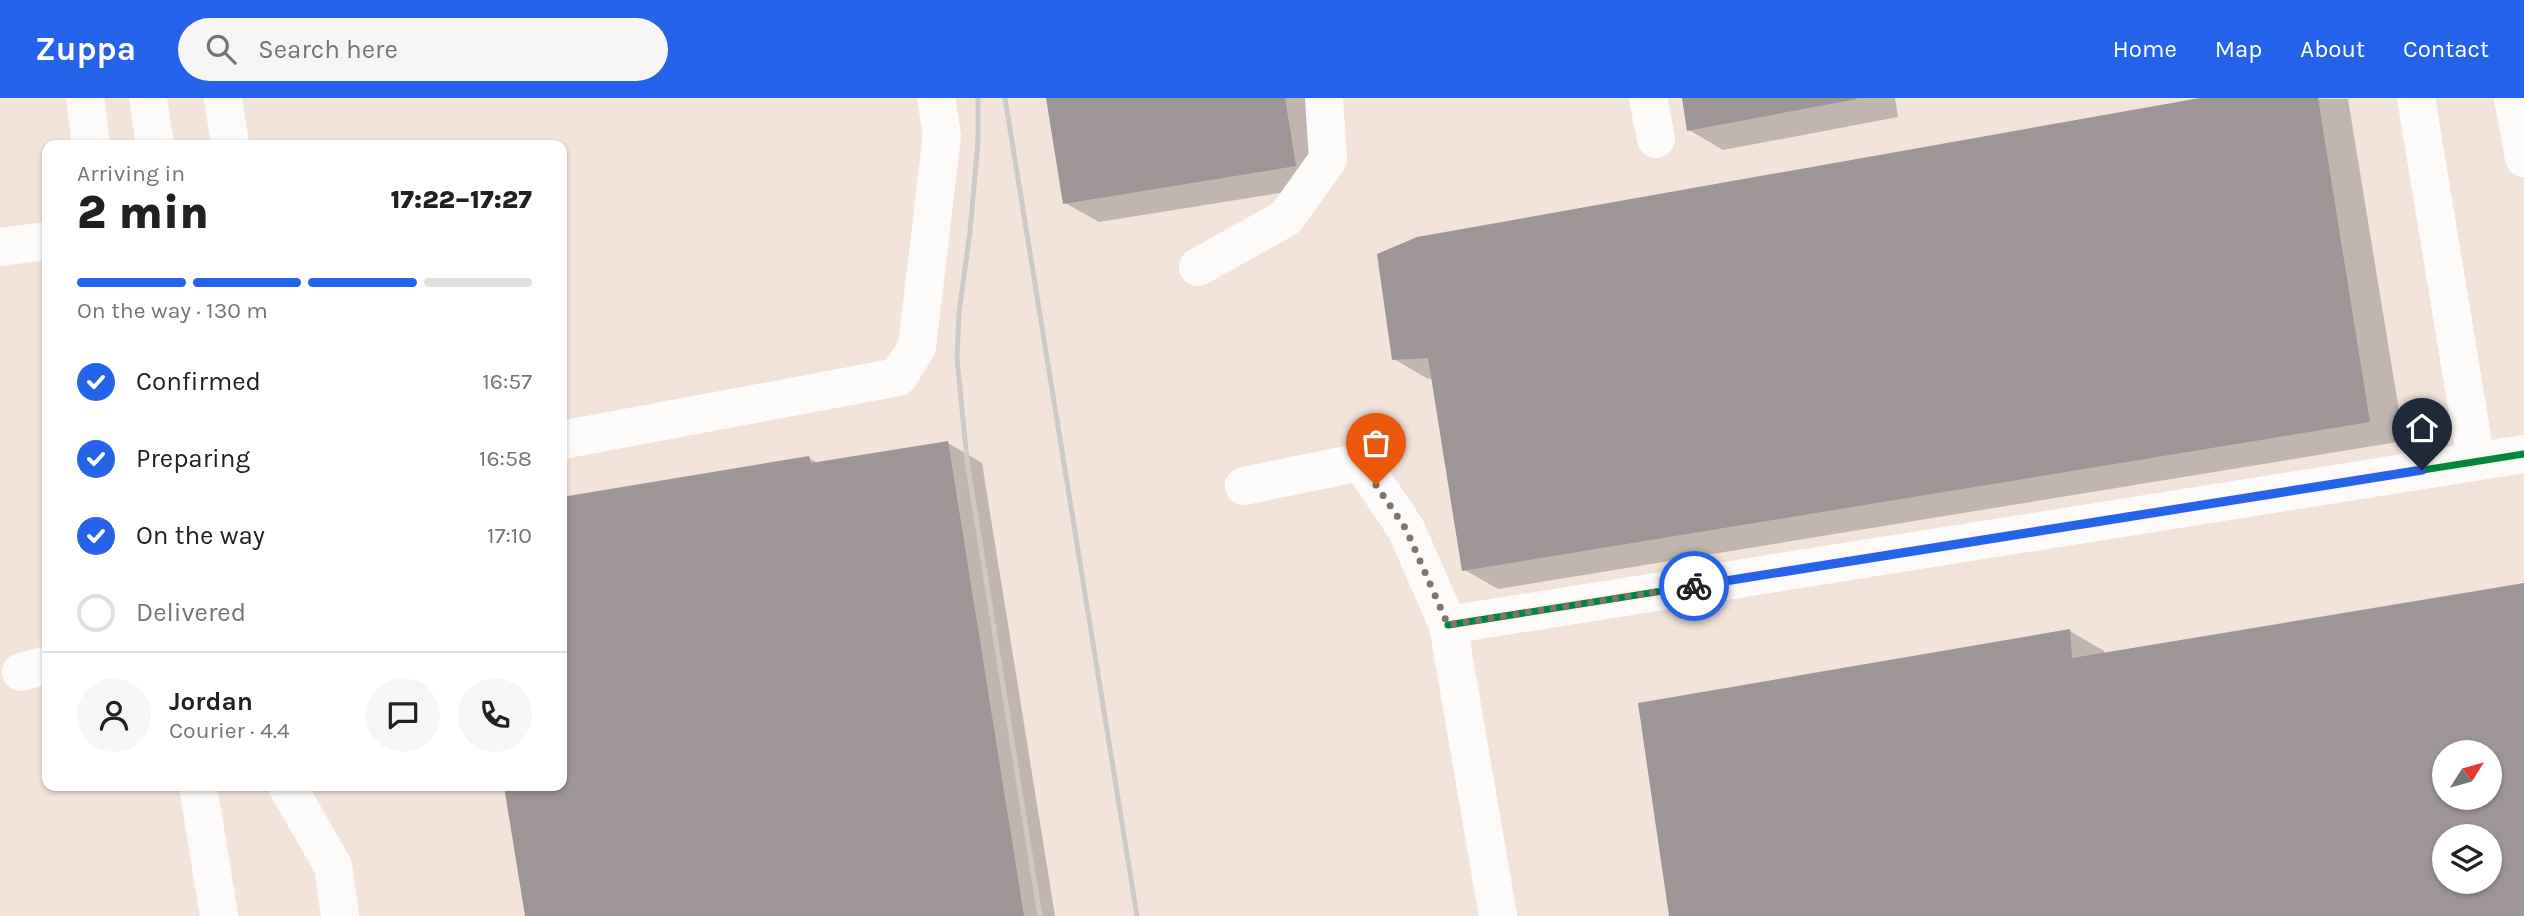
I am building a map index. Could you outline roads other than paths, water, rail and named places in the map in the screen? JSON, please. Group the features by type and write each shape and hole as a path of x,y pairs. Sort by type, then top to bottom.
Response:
{"street":[{"path":"85,98 91,140"},
{"path":"148,98 154,140"},
{"path":"223,98 229,140"},
{"path":"567,439 898,377 917,348 942,135 936,98"},
{"path":"1198,267 1286,218 1328,159 1324,98"},
{"path":"1648,98 1656,139"},
{"path":"2416,98 2476,461"},
{"path":"2514,98 2524,158"},
{"path":"0,247 42,242"},
{"path":"1448,625 2524,454"},
{"path":"1244,485 1361,463 1406,529 1448,625 1498,916"},
{"path":"199,791 219,916"},
{"path":"290,791 333,866 340,916"}],"railway":[{"path":"978,98 978,141 959,313 957,358 967,461 1040,916"},
{"path":"1005,98 1137,916"}]}
